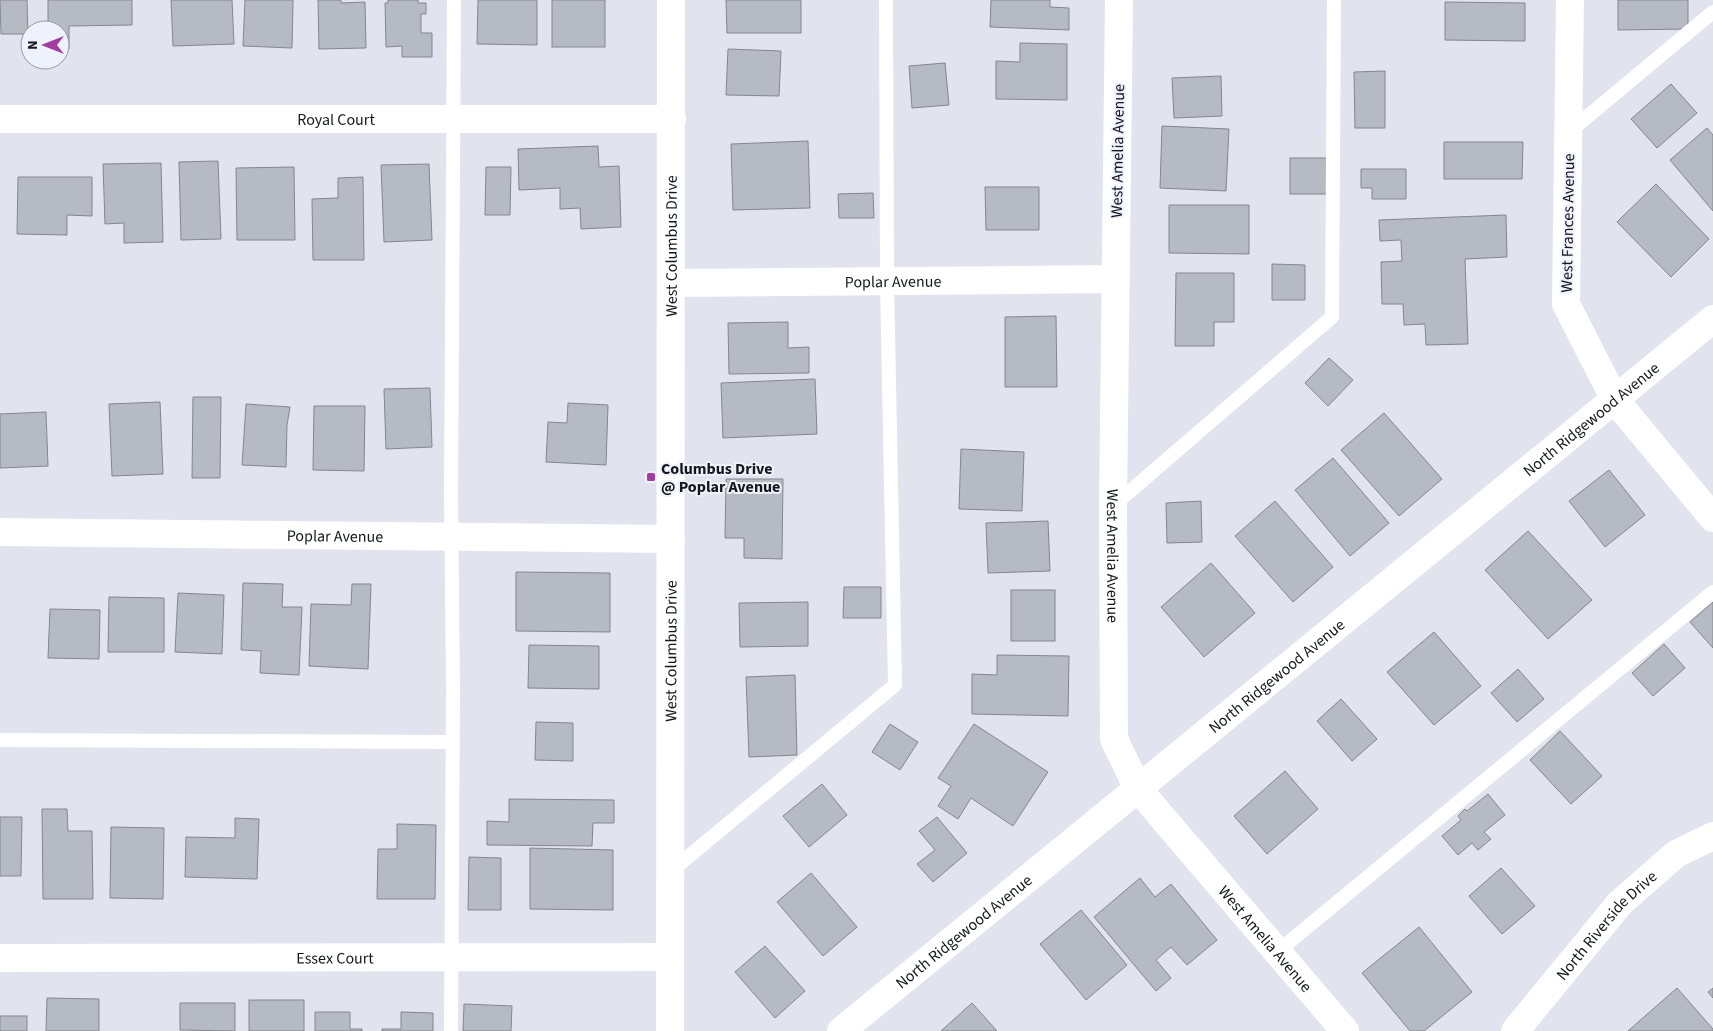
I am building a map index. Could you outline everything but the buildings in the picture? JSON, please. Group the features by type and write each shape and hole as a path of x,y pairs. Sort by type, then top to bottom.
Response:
{"street":[{"name":"West Columbus Drive","path":"670,1031 671,0"},
{"name":"West Amelia Avenue","path":"1119,0 1113,506 1114,739 1138,789 1345,1031"},
{"name":"West Frances Avenue","path":"1570,0 1566,304 1615,400 1713,518"},
{"name":"Royal Court","path":"0,120 672,118"},
{"name":"Poplar Avenue","path":"671,283 1116,279"},
{"name":"North Ridgewood Avenue","path":"841,1031 1713,319"},
{"name":"Poplar Avenue","path":"0,532 671,539"},
{"name":"North Riverside Drive","path":"1515,1031 1620,903 1676,854 1713,836"},
{"name":"Essex Court","path":"0,958 669,957"}],"lane":[{"path":"451,1031 454,0"},
{"path":"670,872 895,685 887,281 886,0"},
{"path":"1113,506 1332,317 1334,0"},
{"path":"1568,133 1713,12"},
{"path":"1277,952 1713,592"},
{"path":"0,740 452,742"}],"place":[{"name":"Columbus Drive @ Poplar Avenue","path":"651,477"}]}
